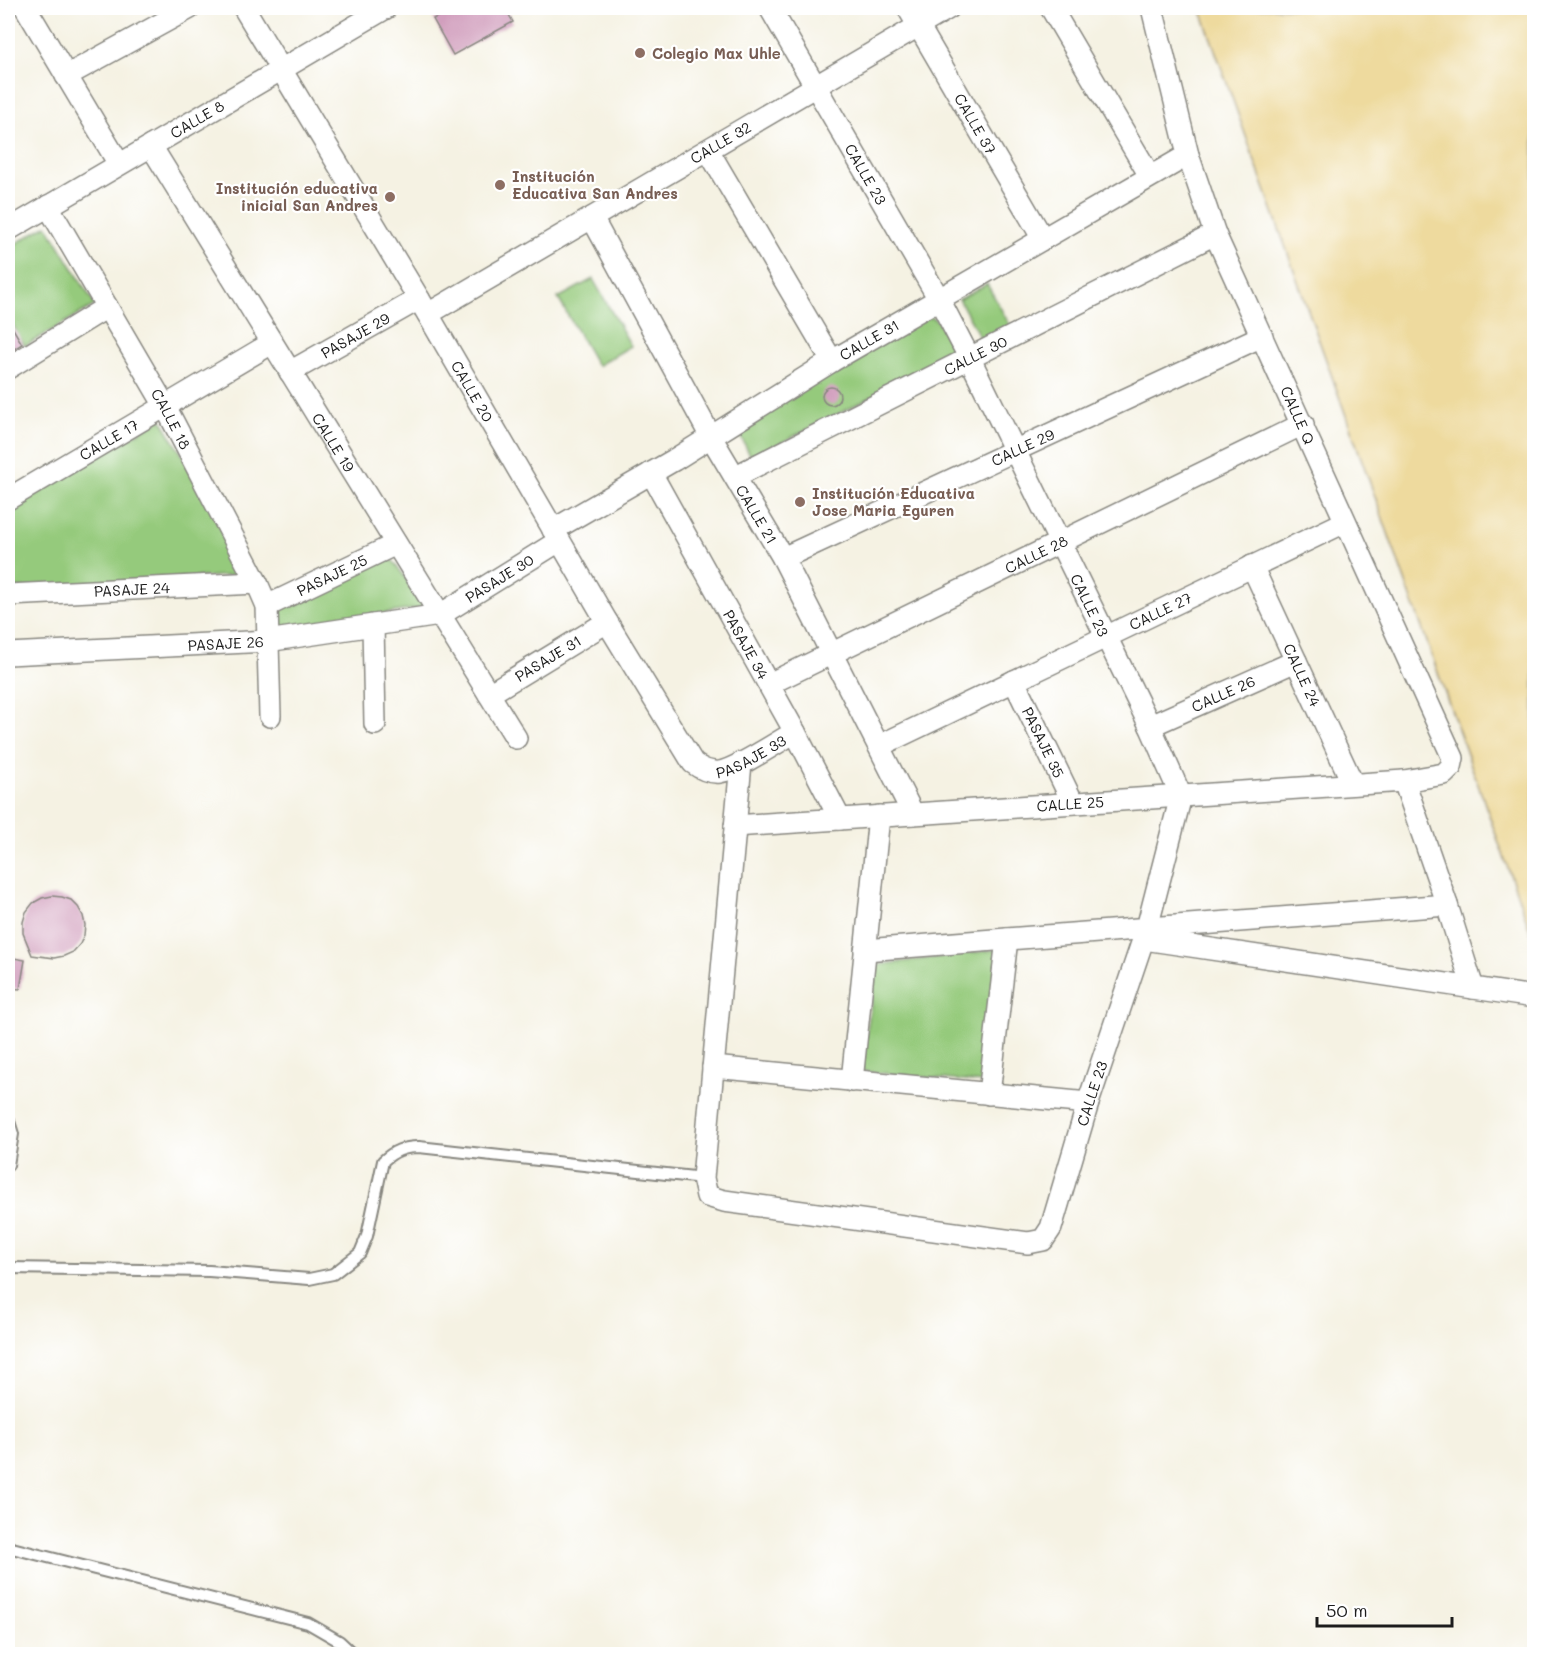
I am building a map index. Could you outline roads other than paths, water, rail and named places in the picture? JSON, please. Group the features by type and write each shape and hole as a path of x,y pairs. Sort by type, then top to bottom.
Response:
{"street":[{"path":"26,8 119,164"},
{"path":"66,76 190,8"},
{"name":"CALLE 20","path":"244,8 424,307 607,622 693,764 704,770"},
{"name":"CALLE 8","path":"10,224 48,206 386,8"},
{"name":"CALLE 23","path":"704,1178 707,1196 724,1201 1028,1243 1042,1240 1051,1228 1088,1103 1145,933 1181,796 1150,726 939,299 771,8"},
{"name":"CALLE 32","path":"424,307 592,218 816,86 913,16 949,8"},
{"path":"1051,8 1150,177"},
{"name":"CALLE Q","path":"1152,8 1188,155 1215,234 1453,758 1451,767 1444,774 1404,781"},
{"name":"CALLE 37","path":"913,16 1043,239"},
{"name":"CALLE 19","path":"151,146 516,738"},
{"path":"708,150 832,361"},
{"name":"CALLE 31","path":"556,536 651,473 832,361 1188,155"},
{"name":"CALLE 18","path":"48,206 165,406 257,583 267,606 270,716"},
{"name":"CALLE 21","path":"592,218 711,437 783,558 913,814"},
{"name":"CALLE 30","path":"736,476 1215,234"},
{"path":"8,368 107,307"},
{"name":"PASAJE 29","path":"290,372 424,307"},
{"name":"CALLE 29","path":"783,558 1262,336"},
{"name":"CALLE 17","path":"8,499 272,343"},
{"name":"CALLE 28","path":"769,684 1303,424"},
{"name":"PASAJE 34","path":"651,473 769,684 840,819"},
{"name":"CALLE 27","path":"879,746 1345,522"},
{"name":"PASAJE 30","path":"440,615 556,536"},
{"name":"PASAJE 25","path":"267,606 396,543"},
{"name":"CALLE 24","path":"1252,566 1353,784"},
{"name":"PASAJE 24","path":"8,596 257,583"},
{"name":"PASAJE 26","path":"8,654 267,641 440,615"},
{"name":"PASAJE 31","path":"489,694 607,622"},
{"path":"373,625 375,724"},
{"name":"CALLE 26","path":"1150,726 1296,661"},
{"name":"PASAJE 35","path":"1014,681 1073,803"},
{"name":"PASAJE 33","path":"704,770 720,772 741,763 795,732"},
{"path":"704,1178 741,763"},
{"path":"1404,781 1473,988"},
{"name":"CALLE 25","path":"735,826 1404,781"},
{"path":"852,1080 879,816"},
{"path":"865,950 1006,939 1145,933 1447,905"},
{"path":"1145,933 1534,997"},
{"path":"989,1094 1006,939"},
{"path":"713,1067 1088,1103"}],"lane":[{"path":"8,1118 13,1134 8,1165"},
{"path":"8,1268 209,1271 309,1279 333,1274 360,1253 367,1236 383,1161 404,1148 419,1147 704,1178"},
{"path":"8,1547 308,1623 339,1641 353,1654"}],"place":[{"name":"Colegio Max Uhle","path":"640,53"},
{"name":"Institución Educativa San Andres","path":"500,185"},
{"name":"Institución educativa inicial San Andres","path":"390,197"},
{"name":"Institución Educativa Jose Maria Eguren","path":"800,502"}]}
